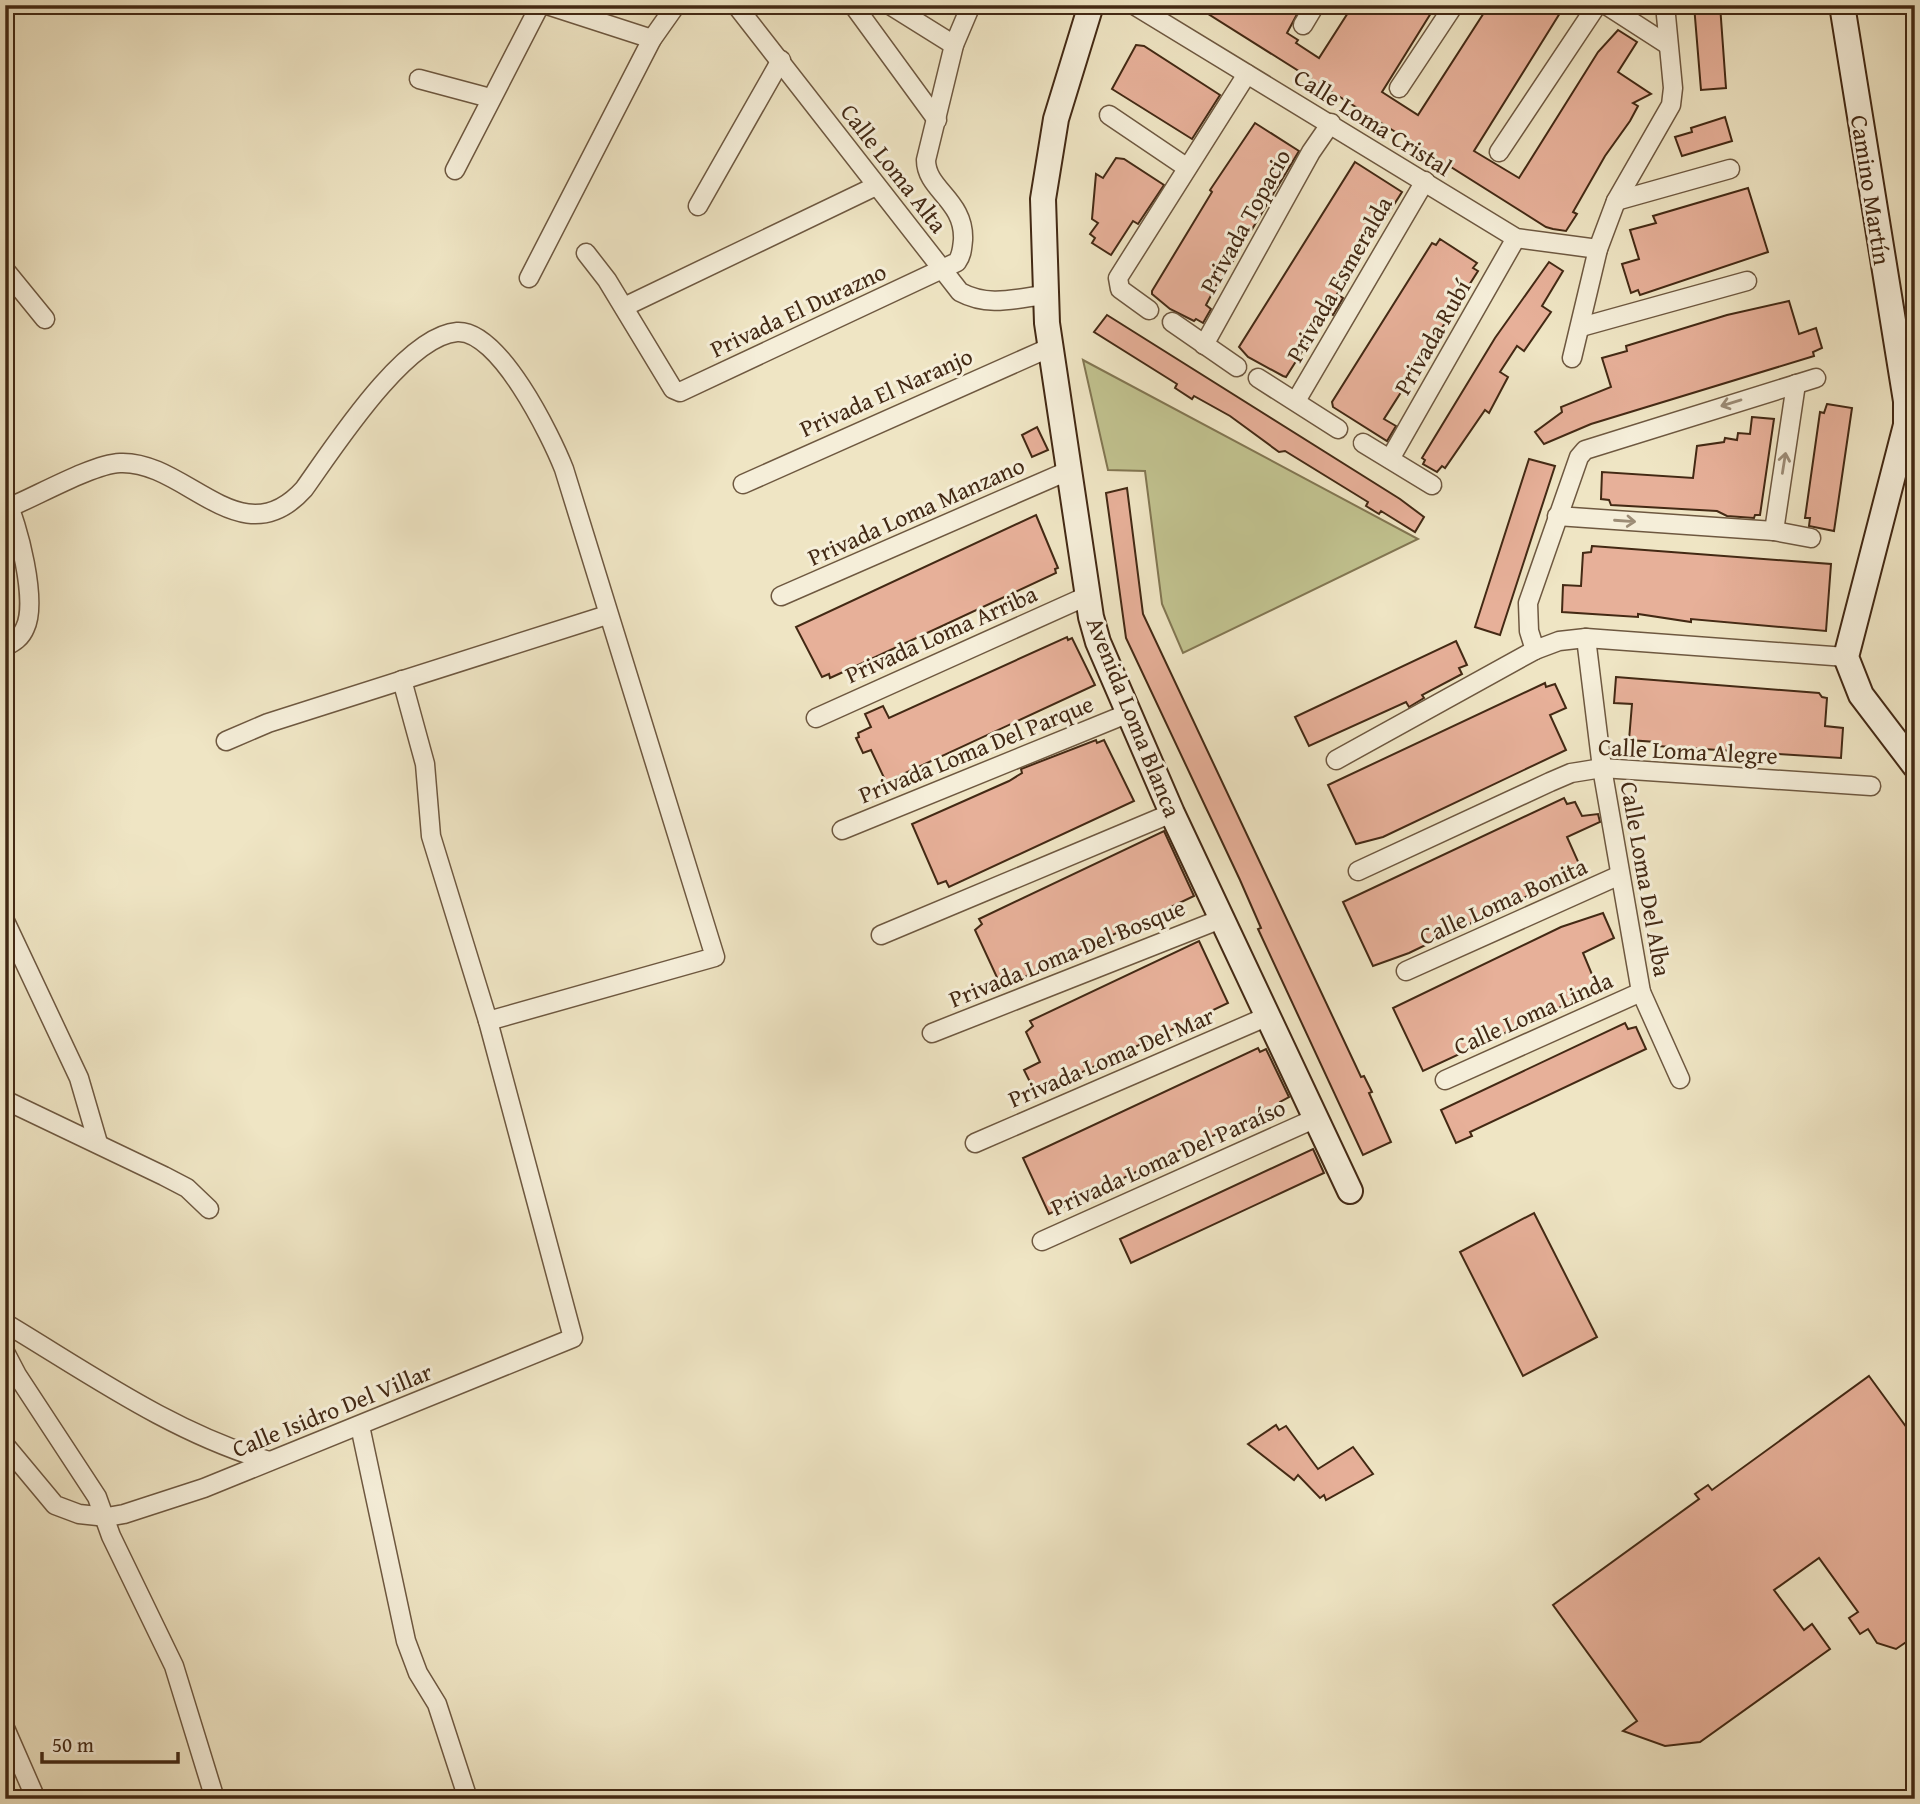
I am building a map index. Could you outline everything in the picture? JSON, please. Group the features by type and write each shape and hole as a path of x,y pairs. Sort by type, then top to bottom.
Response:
{"street":[{"path":"455,170 540,5"},
{"path":"547,5 652,39"},
{"path":"529,278 652,39 676,5"},
{"name":"Calle Loma Alta","path":"736,5 960,292 977,301 995,302 1044,295"},
{"path":"853,5 937,120"},
{"path":"890,5 954,45"},
{"path":"941,269 957,262 962,255 963,225 926,167 954,45 971,5"},
{"name":"Avenida Loma Blanca","path":"1091,5 1068,71 1056,119 1043,199 1044,295 1087,596 1098,642 1172,813 1350,1191"},
{"name":"Calle Loma Cristal","path":"1134,5 1516,238 1598,249"},
{"path":"1303,25 1315,5"},
{"path":"1399,88 1454,5"},
{"path":"1499,152 1597,5"},
{"path":"1606,5 1668,45"},
{"path":"1572,358 1598,249 1616,201 1671,105 1673,88 1665,5"},
{"name":"Camino Martín","path":"1842,5 1906,401 1906,425 1846,657"},
{"path":"698,206 781,60"},
{"path":"1149,310 1118,284 1118,278 1185,167 1247,74"},
{"path":"419,79 490,98"},
{"path":"1109,115 1185,167"},
{"name":"Privada Topacio","path":"1204,345 1304,164 1331,123"},
{"path":"1616,201 1730,169"},
{"name":"Privada Esmeralda","path":"1296,401 1425,181"},
{"path":"586,253 624,307 876,186"},
{"name":"Privada Rubí","path":"1390,459 1516,238"},
{"name":"Privada El Durazno","path":"624,307 675,392 941,269"},
{"path":"5,270 45,319"},
{"path":"1581,327 1748,281"},
{"path":"1172,322 1237,367"},
{"path":"5,647 17,640 26,628 29,615 28,579 8,502 119,463 144,466 236,510 256,514 276,512 293,501 304,489 407,357 444,335 458,332 472,334 489,346 514,378 554,444 715,957 488,1021 431,836 425,764 402,680"},
{"name":"Privada El Naranjo","path":"743,484 1051,347"},
{"path":"1258,378 1338,429"},
{"path":"1535,650 1529,631 1528,603 1579,457 1592,446 1816,378"},
{"path":"1774,531 1796,384"},
{"path":"1363,443 1432,485"},
{"name":"Privada Loma Manzano","path":"781,596 1070,470"},
{"path":"1557,516 1774,531 1811,538"},
{"name":"Privada Loma Arriba","path":"816,718 1087,596"},
{"path":"226,741 268,723 607,615"},
{"path":"1336,760 1535,650 1559,641 1587,638 1846,657 1861,695 1915,766"},
{"name":"Calle Loma Del Alba","path":"1587,638 1601,768 1641,992 1680,1079"},
{"name":"Privada Loma Del Parque","path":"842,830 1129,713"},
{"name":"Calle Loma Alegre","path":"1357,871 1571,773 1601,768 1871,786"},
{"path":"881,935 1172,813"},
{"name":"Calle Loma Bonita","path":"1406,971 1620,875"},
{"name":"Privada Loma Del Bosque","path":"932,1033 1221,919"},
{"path":"5,921 79,1077 98,1143"},
{"name":"Calle Loma Linda","path":"1445,1080 1641,992"},
{"name":"Privada Loma Del Mar","path":"975,1143 1266,1017"},
{"name":"Calle Isidro Del Villar","path":"107,1517 204,1488 573,1338 488,1021"},
{"path":"5,1100 187,1188 209,1209"},
{"name":"Privada Loma Del Paraíso","path":"1042,1241 1314,1119"},
{"path":"5,1323 181,1428 229,1449 269,1461"},
{"path":"5,1352 107,1517 111,1536 174,1666 215,1799"},
{"path":"360,1426 406,1641 418,1673 437,1704 468,1799"},
{"path":"5,1445 55,1504 79,1514 107,1517"},
{"path":"5,1728 36,1799"}],"green space":[{"path":"1083,360 1418,539 1183,653 1162,604 1145,471 1108,470"}],"building":[{"path":"1194,5 1302,5 1287,33 1298,40 1296,43 1319,58 1353,5 1436,5 1382,92 1418,115 1489,5 1565,5 1474,151 1519,178 1598,52 1618,30 1637,42 1618,72 1651,94 1633,103 1638,106 1605,156 1573,212 1577,214 1566,231 1553,229"},
{"path":"1694,5 1720,5 1726,88 1701,90"},
{"path":"1136,45 1144,46 1220,95 1192,139 1112,89"},
{"path":"1725,117 1732,141 1682,156 1675,137 1692,132 1691,128"},
{"path":"1255,123 1299,151 1221,281 1219,280 1206,305 1211,309 1203,323 1196,319 1194,321 1170,309 1152,294 1152,291 1212,192 1210,190"},
{"path":"1116,158 1124,159 1164,185 1138,224 1133,221 1111,255 1092,243 1095,238 1090,234 1098,223 1092,219 1096,174 1103,178"},
{"path":"1355,162 1402,192 1337,294 1343,298 1333,315 1327,312 1286,377 1248,357 1239,347"},
{"path":"1748,188 1768,252 1640,295 1638,290 1631,293 1622,264 1639,259 1630,230 1656,223 1653,216"},
{"path":"1440,239 1477,263 1473,268 1478,271 1384,419 1396,426 1387,441 1333,407 1332,402 1432,243 1436,245"},
{"path":"1549,262 1563,271 1542,306 1551,312 1524,351 1517,346 1500,372 1508,377 1489,413 1485,410 1445,468 1442,466 1437,472 1423,464 1425,460 1422,458 1495,338"},
{"path":"1789,301 1799,334 1816,328 1822,348 1813,352 1814,356 1591,424 1544,444 1535,432 1562,412 1561,407 1611,387 1602,358 1627,351 1626,346 1727,315"},
{"path":"1107,315 1400,499 1424,517 1415,532 1381,511 1379,514 1366,506 1368,502 1285,451 1279,452 1230,416 1194,396 1192,399 1175,388 1177,384 1094,332"},
{"path":"1827,404 1852,408 1834,531 1809,526 1810,518 1805,518 1820,412 1824,413"},
{"path":"1752,417 1774,419 1760,515 1755,515 1754,518 1727,516 1717,511 1611,505 1609,500 1601,499 1602,472 1693,478 1697,446 1724,442 1725,438 1737,440 1738,433 1750,434"},
{"path":"1037,427 1048,450 1032,457 1022,435"},
{"path":"1529,459 1555,466 1500,635 1475,627"},
{"path":"1127,488 1143,614 1361,1077 1364,1076 1372,1092 1369,1093 1391,1142 1363,1155 1258,929 1261,928 1240,880 1126,638 1106,493"},
{"path":"1036,515 1058,568 1055,569 1056,573 830,678 829,674 822,677 796,627"},
{"path":"1592,546 1831,564 1826,631 1691,619 1691,622 1638,614 1638,617 1562,612 1563,585 1581,586 1583,553 1591,552"},
{"path":"1067,637 1068,640 1072,638 1095,685 886,782 871,750 863,753 856,738 859,737 858,733 871,727 865,714 883,706 889,718"},
{"path":"1456,641 1467,665 1459,668 1462,674 1422,695 1424,698 1409,707 1406,702 1309,746 1295,717"},
{"path":"1616,677 1819,693 1827,698 1825,726 1843,728 1841,758 1657,746 1656,742 1629,740 1632,704 1614,703"},
{"path":"1545,683 1546,687 1555,684 1566,708 1550,715 1566,750 1383,837 1356,844 1328,785"},
{"path":"1096,740 1097,743 1104,740 1134,801 949,887 946,881 938,884 912,824 1009,781 1022,773 1021,769"},
{"path":"1564,798 1567,804 1575,802 1582,816 1598,814 1600,822 1567,837 1580,866 1573,870 1573,874 1409,953 1373,966 1343,902"},
{"path":"1164,831 1194,896 1012,983 1008,980 1000,984 975,930 982,924 979,919"},
{"path":"1603,913 1614,938 1583,953 1596,984 1589,987 1591,993 1423,1071 1393,1008 1561,927"},
{"path":"1199,941 1228,1003 1036,1094 1024,1070 1040,1062 1026,1032 1033,1026 1030,1021"},
{"path":"1625,1023 1628,1029 1636,1027 1646,1049 1470,1132 1472,1136 1456,1143 1441,1110"},
{"path":"1258,1048 1260,1052 1266,1049 1289,1097 1280,1102 1275,1111 1200,1141 1049,1214 1023,1158"},
{"path":"1313,1149 1324,1173 1131,1263 1120,1239"},
{"path":"1534,1213 1597,1337 1523,1376 1460,1252"},
{"path":"1869,1376 1915,1439 1915,1636 1896,1649 1877,1643 1868,1629 1860,1634 1849,1618 1858,1612 1819,1558 1774,1590 1804,1630 1812,1624 1830,1649 1700,1742 1665,1746 1623,1731 1637,1721 1553,1605 1699,1499 1695,1494 1708,1485 1712,1490"},
{"path":"1276,1425 1279,1430 1286,1426 1318,1469 1353,1447 1373,1474 1326,1500 1324,1495 1320,1498 1298,1475 1294,1480 1248,1444"}]}
